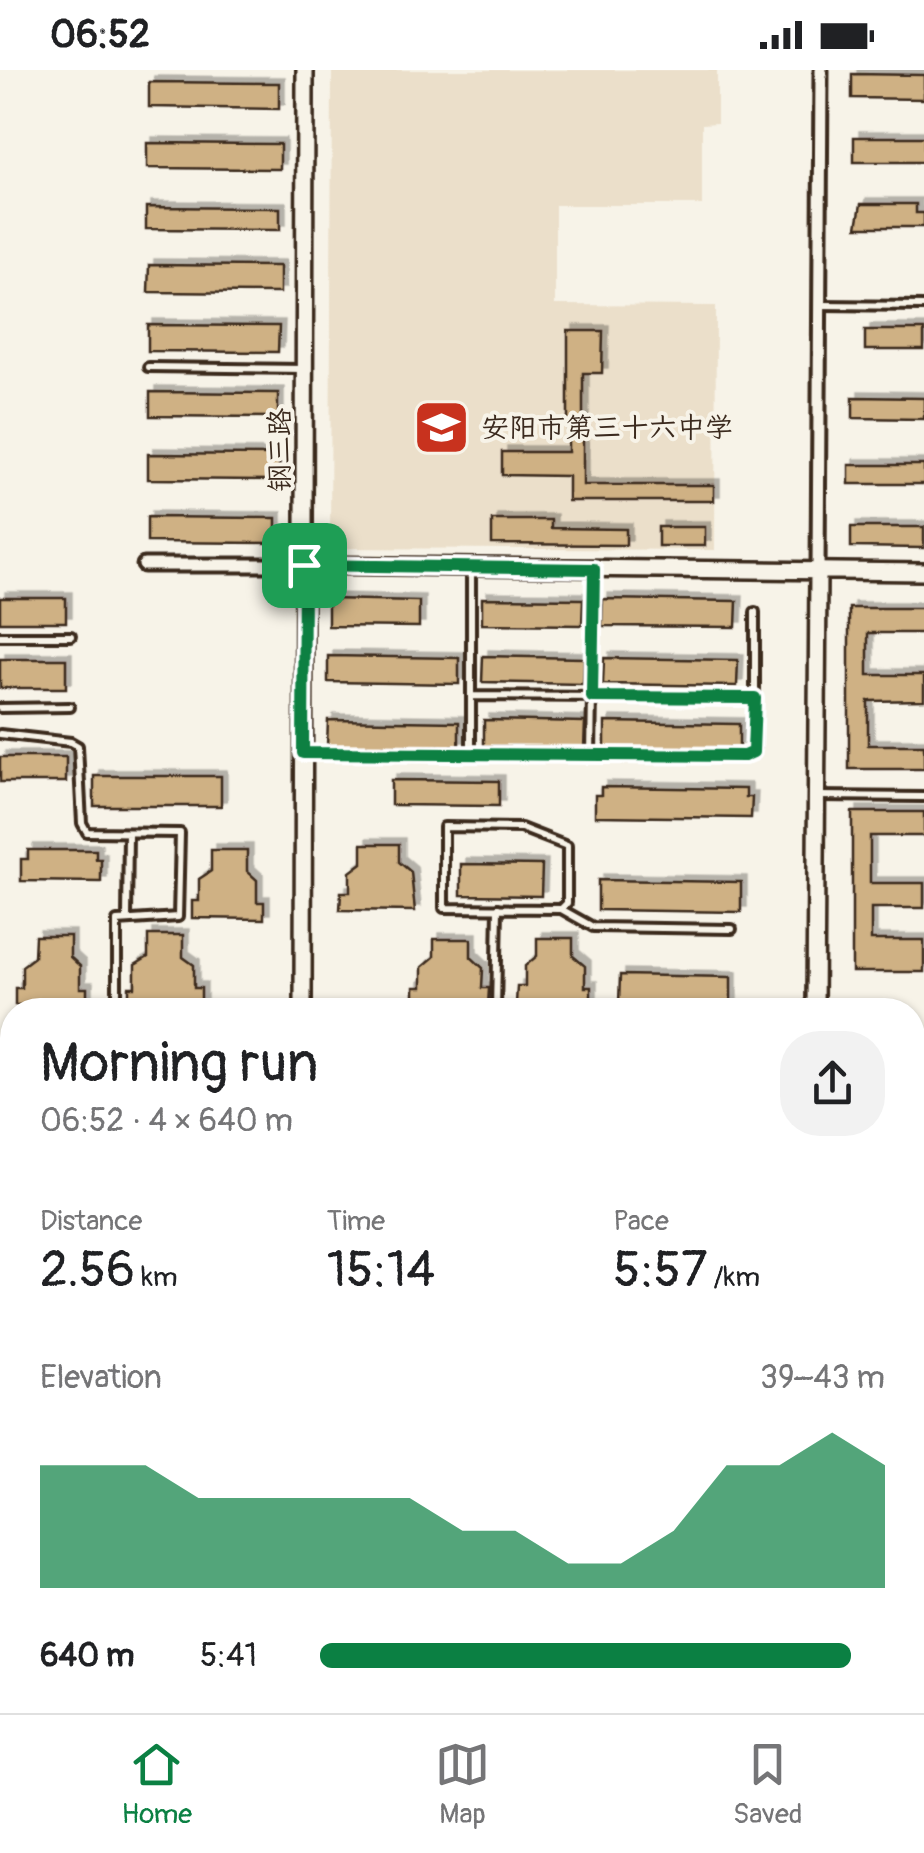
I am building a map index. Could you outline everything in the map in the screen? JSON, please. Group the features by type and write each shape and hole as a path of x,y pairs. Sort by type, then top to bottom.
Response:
{"street":[{"name":"钢三路","path":"303,998 304,70"},
{"path":"815,998 821,70"},
{"path":"144,566 924,572"}],"lane":[{"path":"820,305 924,306"},
{"path":"148,367 304,368"},
{"path":"471,568 471,754"},
{"path":"591,755 594,569"},
{"path":"303,753 744,756 753,752 755,744 754,612"},
{"path":"0,636 71,636"},
{"path":"471,696 755,698"},
{"path":"0,708 70,707"},
{"path":"0,734 78,746 83,828 87,832 180,833 178,917 118,921 116,998"},
{"path":"816,796 924,797"},
{"path":"561,909 567,903 567,846 521,828 444,828 444,908 561,909 593,927 732,929"},
{"path":"128,832 128,918"},
{"path":"496,998 498,908"}],"shaded area":[{"name":"安阳市第三十六中学","path":"332,70 717,70 717,123 702,124 702,205 555,205 555,305 716,306 715,550 330,548"}],"building":[{"path":"852,74 924,75 924,99 852,98"},
{"path":"149,82 279,83 279,109 149,107"},
{"path":"854,137 924,137 924,162 854,162"},
{"path":"147,143 280,144 280,169 147,168"},
{"path":"861,204 916,204 916,213 924,213 924,227 857,227"},
{"path":"146,207 280,208 280,230 146,229"},
{"path":"149,265 280,266 280,293 148,292"},
{"path":"148,325 279,326 278,352 148,351"},
{"path":"865,330 924,330 924,350 865,350"},
{"path":"568,331 603,331 602,373 583,373 583,485 714,485 714,501 568,501 568,476 502,475 502,452 568,452"},
{"path":"150,392 278,393 278,417 150,416"},
{"path":"853,397 924,398 924,419 853,418"},
{"path":"148,454 279,455 279,480 148,479"},
{"path":"849,465 924,465 924,484 849,484"},
{"path":"147,517 276,518 276,543 147,542"},
{"path":"492,520 551,520 551,528 626,529 626,545 492,544"},
{"path":"658,527 705,527 705,546 658,546"},
{"path":"851,527 924,527 924,548 851,547"},
{"path":"0,598 66,598 66,622 0,622"},
{"path":"482,598 583,599 582,625 482,624"},
{"path":"328,599 419,601 419,627 328,626"},
{"path":"603,599 737,601 736,627 602,626"},
{"path":"849,608 924,608 924,633 868,633 868,675 924,675 924,700 868,701 868,745 924,745 924,769 849,769"},
{"path":"328,656 459,658 459,684 328,682"},
{"path":"483,656 584,658 583,684 482,682"},
{"path":"604,658 738,660 737,686 603,684"},
{"path":"0,659 66,659 66,688 0,688"},
{"path":"328,720 459,722 459,747 327,746"},
{"path":"484,720 585,722 584,748 484,746"},
{"path":"605,722 739,724 739,749 605,748"},
{"path":"0,757 66,757 66,782 0,782"},
{"path":"94,776 221,776 221,806 94,806"},
{"path":"391,780 499,781 499,806 391,805"},
{"path":"601,787 746,789 746,797 752,797 751,818 595,816 595,795 601,795"},
{"path":"852,812 924,812 924,836 870,836 870,883 924,883 924,908 871,908 871,940 924,940 924,972 852,972"},
{"path":"362,844 399,844 399,862 411,872 415,911 340,910 341,892 350,892 350,872 362,863"},
{"path":"28,850 96,850 96,859 101,859 101,882 21,881 21,859 28,859"},
{"path":"211,850 247,850 247,871 257,880 257,902 264,902 264,919 192,918 192,901 199,901 199,879 211,871"},
{"path":"461,864 542,865 541,896 461,895"},
{"path":"598,880 741,882 741,912 598,910"},
{"path":"148,935 183,935 183,957 194,965 194,988 201,988 201,998 129,998 129,987 135,987 135,965 148,957"},
{"path":"35,936 70,936 70,957 80,966 80,988 87,988 87,998 15,998 15,988 22,988 22,966 34,957"},
{"path":"537,938 573,938 573,956 585,966 585,987 591,987 591,998 516,998 517,986 525,986 525,966 537,956"},
{"path":"434,939 471,939 471,957 483,968 482,988 489,988 488,998 414,998 414,987 422,987 422,967 434,957"},
{"path":"620,975 731,977 731,998 619,998"}],"place":[{"name":"安阳市第三十六中学","path":"442,427"}],"route":[{"path":"304,565 594,569 592,697 755,698 753,752 744,756 303,753 304,565"}]}
